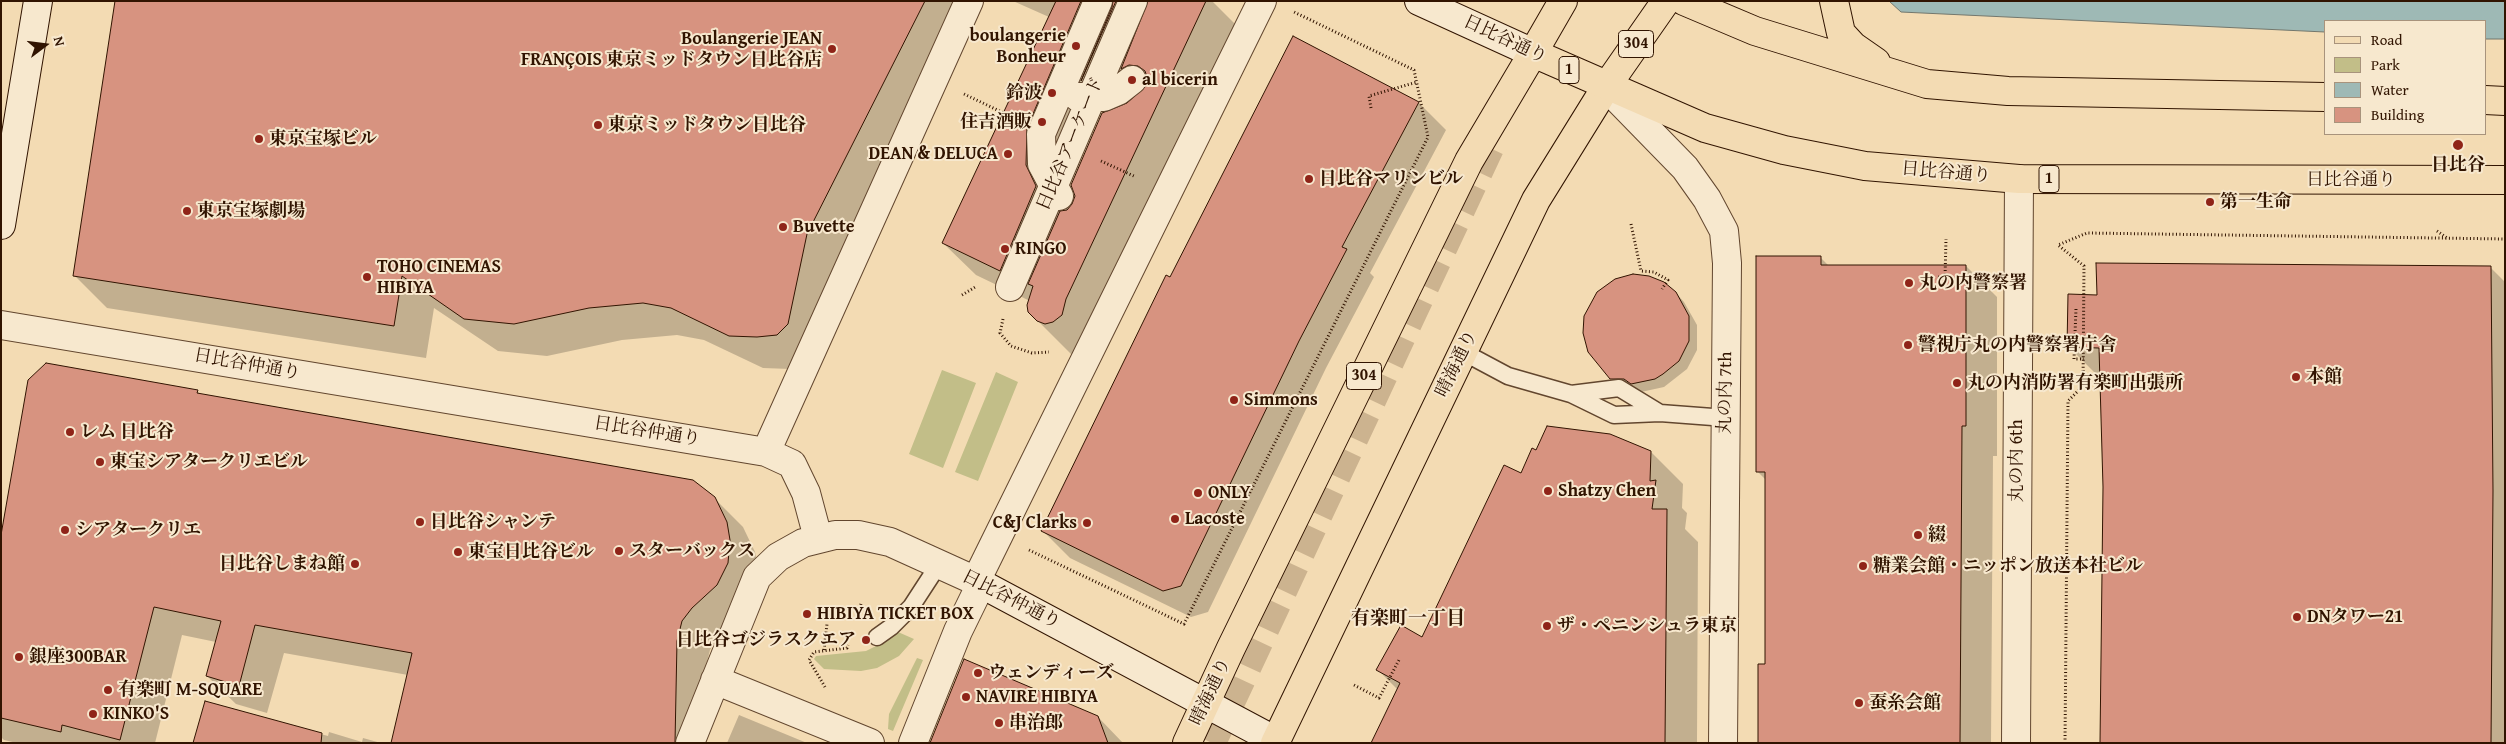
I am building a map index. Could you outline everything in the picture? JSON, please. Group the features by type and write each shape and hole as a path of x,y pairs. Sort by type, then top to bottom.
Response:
{"main road":[{"name":"晴海通り","path":"1187,743 1204,703 1469,161 1563,1"},
{"name":"晴海通り","path":"1276,742 1536,200 1606,87 1666,1"},
{"path":"1684,1 1754,31 1927,84 2008,91 2324,97"},
{"path":"1834,1 1842,33 1853,46 1868,57 1905,78"},
{"name":"日比谷通り","path":"1533,53 1606,87 1705,128 1784,150 1865,166 2019,178 2505,180"},
{"path":"2486,100 2505,100"}],"street":[{"path":"1,224 38,1"},
{"path":"766,452 969,1"},
{"path":"1062,201 1042,164 1041,134 1098,1"},
{"name":"日比谷アーケード","path":"1010,287 1133,1"},
{"name":"日比谷通り","path":"1419,1 1533,53"},
{"path":"913,743 978,582 1273,5"},
{"path":"1059,92 1084,98 1104,97 1118,91 1132,80"},
{"name":"丸の内 7th","path":"1606,87 1685,168 1707,199 1724,231 1727,263 1723,743"},
{"name":"丸の内 6th","path":"2016,743 2019,178"},
{"name":"日比谷仲通り","path":"1,325 766,452 792,464 806,493 818,538 858,534 890,542 978,582 1276,742"},
{"path":"690,743 757,577 778,557 803,543 818,538"},
{"path":"715,680 870,743"}],"lane":[{"path":"1463,352 1508,376 1570,394 1614,415 1660,413 1726,418"},
{"path":"1570,394 1619,388 1660,413"},
{"path":"877,637 891,627 910,607 939,564"}],"path":[{"path":"1022,546 1184,624 1428,137 1414,70 1273,5"},
{"path":"1371,108 1368,96 1417,82"},
{"path":"1631,224 1641,271 1654,272 1668,280 1662,289"},
{"path":"2438,231 2449,238"},
{"path":"2065,743 2068,401 2083,386 2084,266 2058,245 2088,233 2505,240"},
{"path":"1938,277 1945,278 1946,239"},
{"path":"2076,309 2074,359 2084,359"},
{"path":"1000,333 1011,346 1032,353 1058,351"},
{"path":"824,650 827,624"},
{"path":"825,687 809,660 814,652 847,648"},
{"path":"1354,685 1379,698 1400,658"}],"green space":[{"path":"942,370 976,383 943,468 909,454"},
{"path":"996,372 1018,382 978,481 955,472"},
{"path":"898,632 914,639 899,656 877,668 861,671 824,669 814,659 816,656 866,651"},
{"path":"917,658 923,660 893,731 888,729 889,714"}],"water":[{"path":"1889,1 2505,1 2505,39 2486,39 2486,20 2324,20 2324,32 1901,12"}],"building":[{"path":"115,1 925,1 807,234 788,324 777,335 757,337 729,336 671,308 643,303 589,308 514,324 464,319 402,276 394,326 73,276"},
{"path":"1056,1 1081,1 1027,128 1026,165 1036,186 1000,271 942,243"},
{"path":"1113,1 1116,1 1081,81 1112,7"},
{"path":"1148,1 1206,1 1066,299 1062,315 1053,322 1045,324 1037,321 1028,312 1027,305 1033,286 1028,284 1060,211 1067,210 1072,204 1075,196 1071,185 1102,113 1127,103 1147,85 1145,71 1138,66 1129,65 1121,69"},
{"path":"1293,36 1419,102 1342,247 1347,249 1299,341 1181,586 1163,591 1041,531 1166,275 1170,277"},
{"path":"1756,256 1821,256 1821,265 1966,265 1966,426 1962,426 1960,743 1758,743 1758,664 1765,664 1765,472 1756,472"},
{"path":"2096,263 2491,266 2493,491 2491,743 2100,743 2103,487 2099,348 2067,347 2068,294 2097,295"},
{"path":"1633,274 1649,276 1664,282 1676,292 1689,316 1689,341 1679,361 1663,374 1655,379 1631,384 1624,379 1610,379 1588,352 1583,333 1584,316 1597,292 1615,279"},
{"path":"46,363 198,390 197,393 693,480 715,497 727,522 730,540 728,563 717,585 692,608 682,621 677,641 675,743 391,743 412,653 255,625 239,686 206,676 221,621 154,607 120,740 62,725 61,732 1,718 1,535 28,380"},
{"name":"ザ・ペニンシュラ東京","path":"1547,426 1610,434 1651,451 1650,481 1656,480 1652,509 1667,509 1665,743 1371,743 1400,683 1376,670 1401,625 1422,637 1504,465 1521,473 1532,448 1536,450"},
{"path":"964,659 1098,716 1108,743 930,743"},
{"path":"205,701 322,733 321,743 193,743"}],"tunnel":[{"path":"1212,743 1490,148"}],"place":[{"name":"boulangerie Bonheur","path":"1076,46"},
{"name":"Boulangerie JEAN FRANÇOIS 東京ミッドタウン日比谷店","path":"832,49"},
{"name":"al bicerin","path":"1132,80"},
{"name":"鈴波","path":"1052,93"},
{"name":"住吉酒販","path":"1042,122"},
{"name":"東京ミッドタウン日比谷","path":"598,125"},
{"name":"東京宝塚ビル","path":"259,139"},
{"name":"日比谷","path":"2458,145"},
{"name":"DEAN & DELUCA","path":"1008,154"},
{"name":"日比谷マリンビル","path":"1309,179"},
{"name":"第一生命","path":"2210,202"},
{"name":"東京宝塚劇場","path":"187,211"},
{"name":"Buvette","path":"783,227"},
{"name":"RINGO","path":"1005,249"},
{"name":"TOHO CINEMAS HIBIYA","path":"367,277"},
{"name":"丸の内警察署","path":"1909,283"},
{"name":"警視庁丸の内警察署庁舎","path":"1908,345"},
{"name":"本館","path":"2296,377"},
{"name":"丸の内消防署有楽町出張所","path":"1957,383"},
{"name":"Simmons","path":"1234,400"},
{"name":"レム 日比谷","path":"70,432"},
{"name":"東宝シアタークリエビル","path":"100,462"},
{"name":"Shatzy Chen","path":"1548,491"},
{"name":"ONLY","path":"1198,493"},
{"name":"Lacoste","path":"1175,519"},
{"name":"日比谷シャンテ","path":"420,522"},
{"name":"C&J Clarks","path":"1087,523"},
{"name":"シアタークリエ","path":"65,530"},
{"name":"綴","path":"1918,535"},
{"name":"スターバックス","path":"619,551"},
{"name":"東宝日比谷ビル","path":"458,552"},
{"name":"日比谷しまね館","path":"355,564"},
{"name":"糖業会館・ニッポン放送本社ビル","path":"1863,566"},
{"name":"HIBIYA TICKET BOX","path":"807,614"},
{"name":"DNタワー21","path":"2297,617"},
{"name":"ザ・ペニンシュラ東京","path":"1547,626"},
{"name":"日比谷ゴジラスクエア","path":"866,640"},
{"name":"銀座300BAR","path":"19,657"},
{"name":"ウェンディーズ","path":"978,673"},
{"name":"有楽町 M-SQUARE","path":"108,690"},
{"name":"NAVIRE HIBIYA","path":"966,697"},
{"name":"蚕糸会館","path":"1859,703"},
{"name":"KINKO'S","path":"93,714"},
{"name":"串治郎","path":"999,723"}],"district":[{"name":"有楽町一丁目","path":"1408,619"}]}
